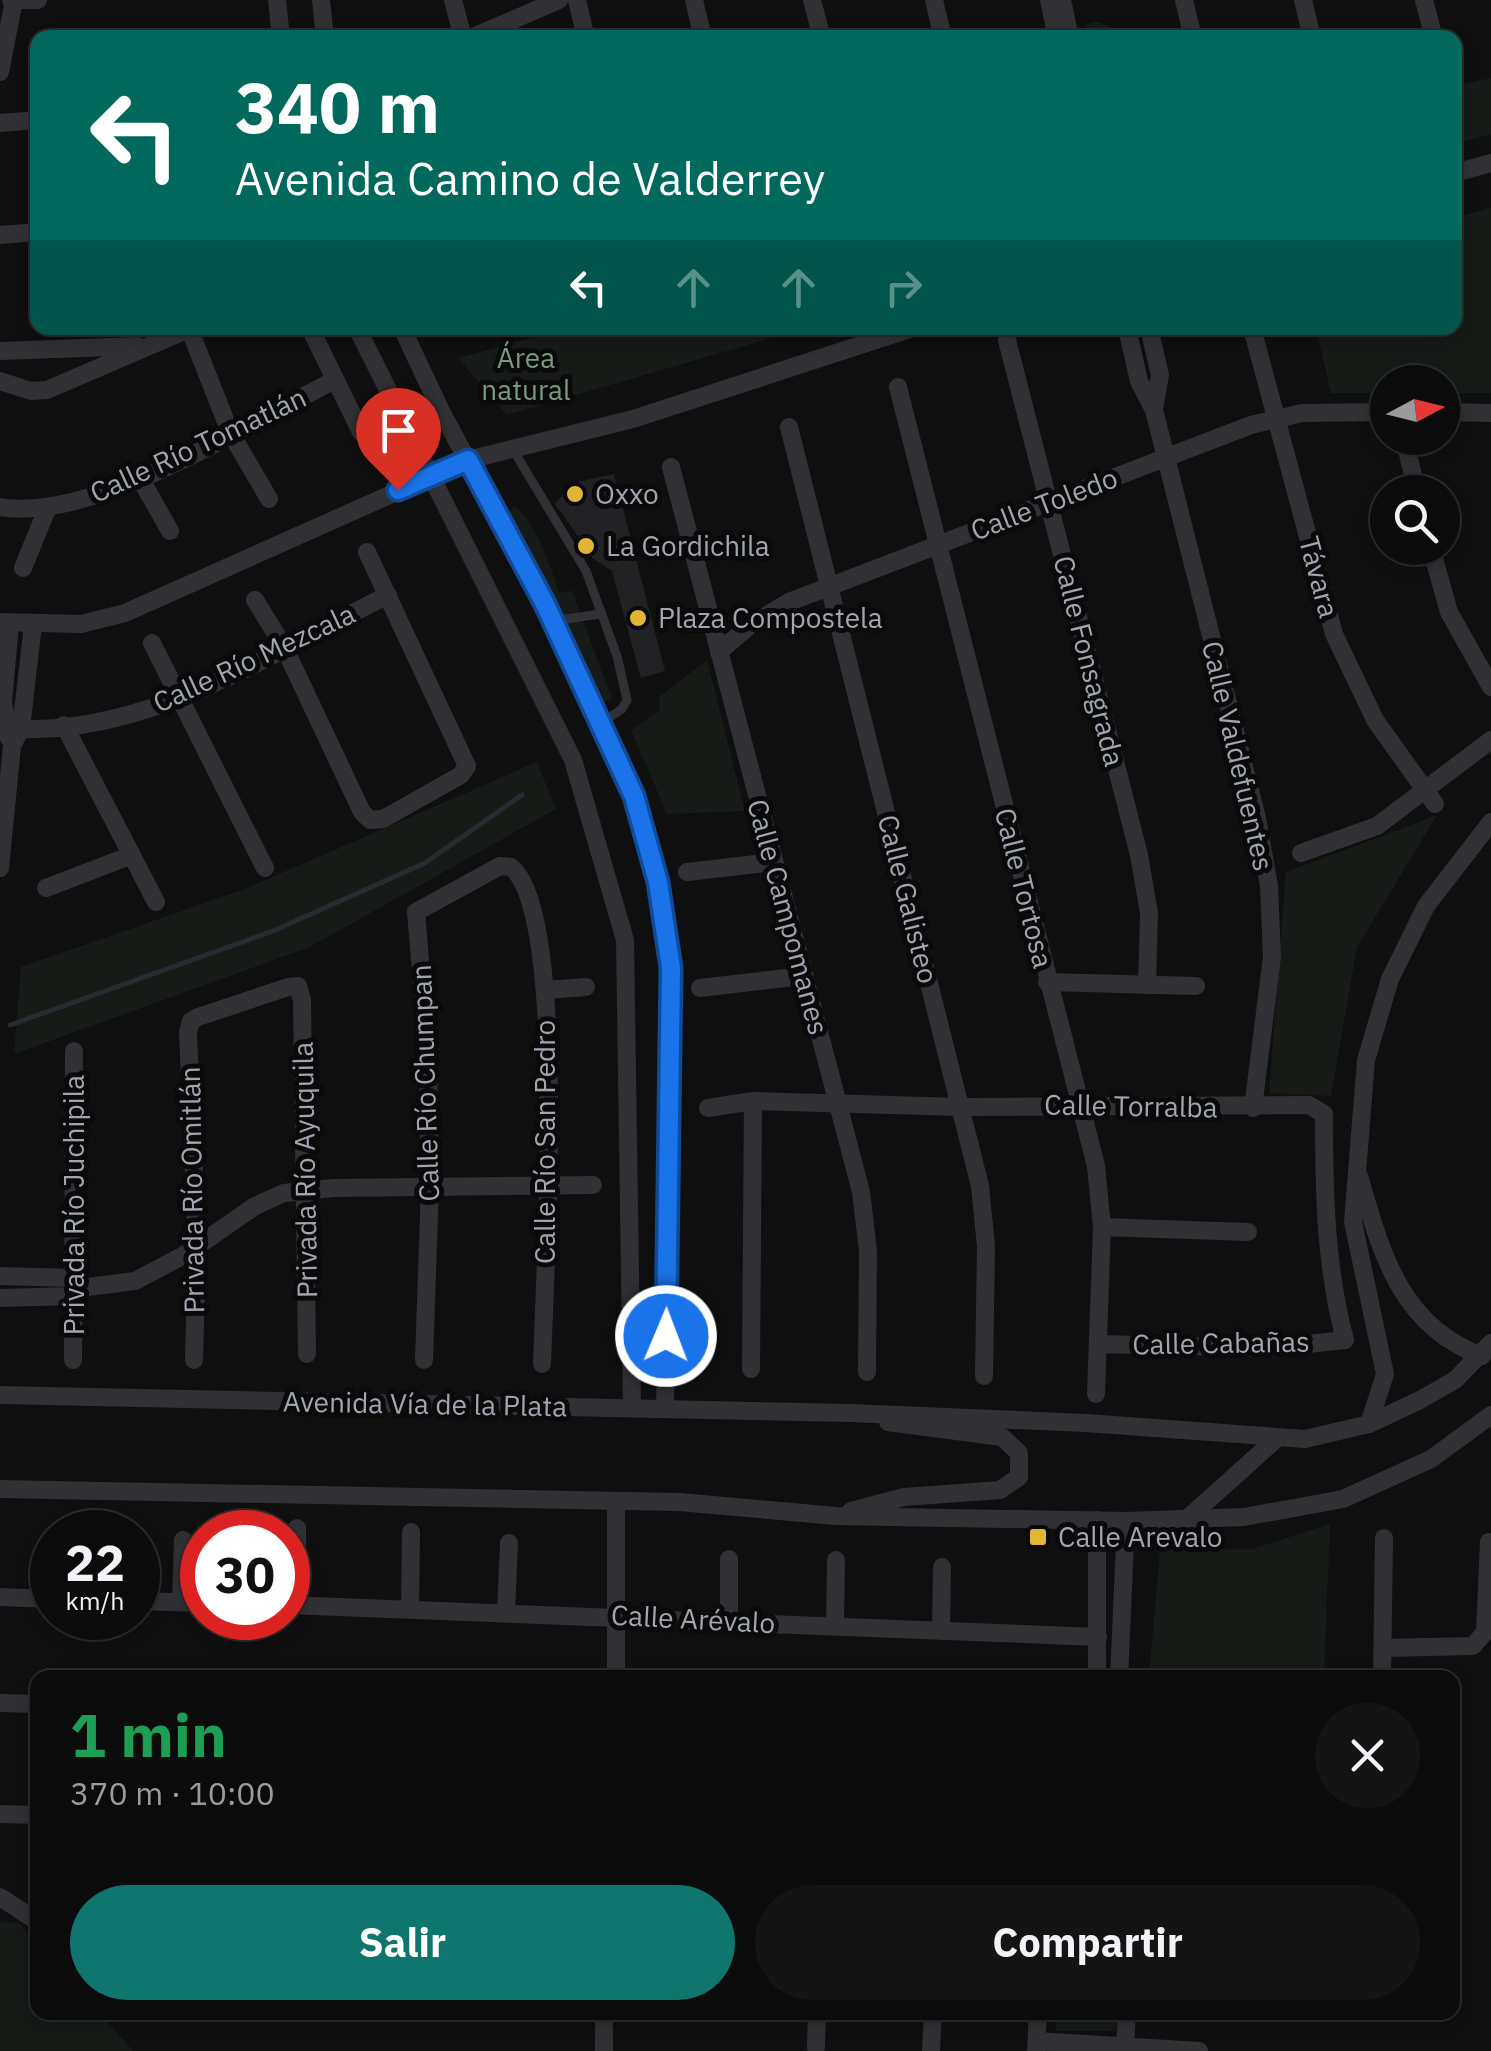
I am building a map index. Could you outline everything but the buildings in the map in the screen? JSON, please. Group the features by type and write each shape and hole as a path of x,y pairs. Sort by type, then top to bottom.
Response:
{"street":[{"path":"0,72 13,0 38,0"},
{"path":"277,0 280,30"},
{"path":"322,0 324,30"},
{"path":"453,0 460,30"},
{"path":"490,30 558,0"},
{"path":"577,0 584,30"},
{"path":"694,0 701,30"},
{"path":"812,0 820,30"},
{"path":"934,0 941,30"},
{"path":"1048,0 1055,30"},
{"path":"1062,0 1068,30"},
{"path":"1184,0 1191,30"},
{"path":"1303,0 1310,30"},
{"path":"1424,0 1432,30"},
{"path":"0,123 30,121"},
{"path":"1462,171 1491,162"},
{"path":"0,235 30,233"},
{"path":"0,381 31,391 47,390 87,376 172,335"},
{"path":"192,335 230,432 268,500"},
{"path":"313,335 361,432"},
{"path":"362,335 573,760 626,940 632,1408"},
{"path":"406,335 634,796 658,882 671,968 665,1410"},
{"path":"0,868 10,732 5,623 81,624 125,613 468,460 511,446 633,419 891,335"},
{"name":"Calle Valdefuentes","path":"1129,335 1139,381 1154,410 1163,459 1257,818 1269,886 1272,957 1253,1108"},
{"name":"Calle Valdefuentes","path":"1151,335 1160,375 1154,410"},
{"name":"Távara","path":"1254,335 1334,634 1376,720 1431,798"},
{"name":"Calle Fonsagrada","path":"1007,340 1139,855 1149,913 1147,985"},
{"path":"0,351 144,346"},
{"name":"Calle Río Tomatlán","path":"0,507 46,510 104,496 335,380"},
{"name":"Calle Tortosa","path":"898,387 1096,1166 1102,1227 1096,1394"},
{"name":"Calle Toledo","path":"720,652 771,612 829,586 1163,459 1276,418 1322,411 1370,412"},
{"path":"1460,412 1491,413"},
{"name":"Calle Galisteo","path":"789,427 984,1212 984,1376"},
{"name":"Calle Campomanes","path":"672,467 866,1225 867,1372"},
{"path":"140,478 170,532"},
{"path":"22,568 46,510"},
{"path":"255,600 284,647 370,820 383,818 462,775 467,766 367,552"},
{"path":"1436,565 1449,612 1491,687"},
{"name":"Calle Río Mezcala","path":"10,732 118,717 180,698 388,595"},
{"path":"10,732 33,624"},
{"path":"152,642 265,868"},
{"path":"64,725 156,902"},
{"path":"1301,853 1348,840 1431,798 1491,740"},
{"path":"1369,1424 1386,1374 1353,1222 1366,1060 1390,979 1426,906 1491,822"},
{"path":"46,888 132,855"},
{"path":"688,872 774,862"},
{"name":"Calle Río Chumpan","path":"424,1360 430,1186 428,1054 416,912 500,866 511,866"},
{"name":"Calle Río San Pedro","path":"511,866 527,888 546,990 550,1090 542,1364"},
{"path":"700,988 804,976"},
{"path":"1047,982 1196,986"},
{"name":"Privada Río Ayuquila","path":"190,1021 298,986 302,1000 307,1354"},
{"path":"546,990 586,987"},
{"name":"Privada Río Omitlán","path":"190,1021 197,1246 194,1360"},
{"name":"Privada Río Juchipila","path":"74,1051 78,1287 74,1360"},
{"path":"751,1369 753,1100"},
{"name":"Calle Torralba","path":"708,1108 753,1100 960,1107 1309,1105 1324,1114 1324,1232 1331,1285 1345,1340"},
{"path":"1358,1171 1372,1229 1399,1290 1437,1334 1486,1350"},
{"path":"0,1298 135,1280 197,1246 254,1206 305,1189 592,1184"},
{"path":"1102,1227 1248,1232"},
{"path":"0,1276 78,1287"},
{"name":"Calle Cabañas","path":"1098,1344 1271,1348 1345,1340"},
{"name":"Avenida Vía de la Plata","path":"0,1395 850,1413 1086,1422 1276,1439 1339,1434 1369,1424 1455,1380 1486,1350"},
{"name":"Avenida Vía de la Plata","path":"836,1516 904,1497 1000,1490 1011,1486 1022,1466 1019,1452 1002,1437 914,1428 850,1413"},
{"name":"Avenida Vía de la Plata","path":"0,1489 616,1501 836,1516 1126,1521 1244,1518 1343,1498 1431,1459 1491,1414"},
{"path":"1188,1518 1276,1439"},
{"path":"616,1501 616,1670"},
{"path":"1097,1520 1097,1670"},
{"path":"1120,1670 1126,1521"},
{"path":"410,1609 411,1532"},
{"path":"1382,1670 1384,1538"},
{"path":"1383,1648 1473,1646 1485,1632 1489,1542"},
{"path":"506,1612 509,1543"},
{"path":"728,1620 730,1560"},
{"path":"835,1626 836,1560"},
{"path":"941,1631 942,1567"},
{"path":"0,1597 30,1598"},
{"name":"Calle Arévalo","path":"310,1606 1098,1637"},
{"path":"0,1703 30,1704"},
{"path":"0,1814 30,1815"},
{"path":"0,1897 30,1917"},
{"path":"604,2020 604,2050"},
{"path":"816,2047 817,2020"},
{"path":"931,2051 933,2020"},
{"path":"1038,2020 1037,2046 1199,2051"},
{"path":"1125,2046 1127,2020"}],"lane":[{"path":"511,446 586,571 627,690 622,709 600,723"},
{"path":"550,621 600,614"}],"green space":[{"path":"1095,21 1117,30 1087,30 1086,25"},
{"path":"1491,78 1491,134 1462,142 1462,84"},
{"path":"1491,208 1491,393 1460,393 1460,365 1370,365 1370,393 1331,393 1318,335 1462,335 1462,216"},
{"name":"Área natural","path":"542,335 782,335 507,415 458,358"},
{"path":"514,506 535,532 559,592 572,591 612,699 599,704 533,557 512,528 508,513"},
{"path":"707,660 745,811 667,814 631,730 660,710 659,697"},
{"path":"537,762 556,809 310,947 14,1054 21,967 245,889"},
{"path":"1437,815 1357,947 1331,1096 1269,1093 1286,872"},
{"path":"1330,1524 1324,1670 1150,1670 1160,1550 1252,1549"},
{"path":"0,1922 19,1923 30,1936 30,2020 105,2020 133,2051 0,2051"},
{"path":"1055,2020 1116,2020 1116,2031 1056,2031"}],"waterway":[{"path":"10,1025 273,931 425,863 522,795"}],"place":[{"name":"Oxxo","path":"575,494"},
{"name":"La Gordichila","path":"586,546"},
{"name":"Plaza Compostela","path":"638,618"},
{"name":"Calle Arevalo","path":"1038,1537"}],"route":[{"path":"398,490 468,460 545,604 634,796 658,882 671,968 666,1336"}]}
